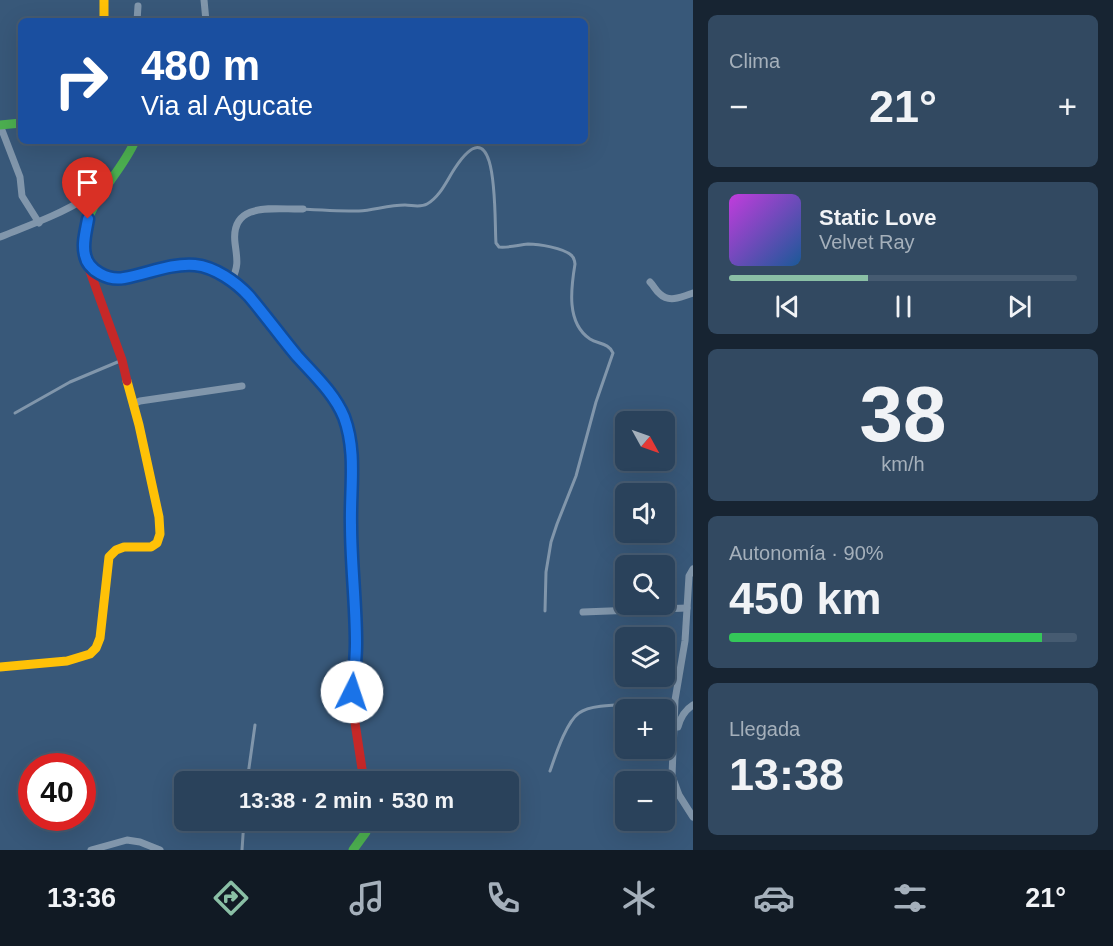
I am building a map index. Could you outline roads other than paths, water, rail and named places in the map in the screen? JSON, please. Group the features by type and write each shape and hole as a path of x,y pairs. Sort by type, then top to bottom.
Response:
{"street":[{"path":"104,0 104,18"},
{"path":"204,0 206,18"},
{"path":"137,18 138,6"},
{"path":"18,123 0,125 20,177 22,196 39,223"},
{"path":"0,667 67,661 90,654 96,648 100,638 109,556 112,550 119,547 146,549 156,544 160,538 159,517 122,360 85,258 88,219 134,144"},
{"path":"0,237 39,223 73,206 101,189 118,172"},
{"path":"232,280 238,264 235,241 238,221 249,211 303,209"},
{"path":"85,258 93,269 110,278 123,279 172,266 196,265 232,280 260,309 296,355 332,394 350,435 352,452 351,522 356,644 352,692 362,771"},
{"path":"650,282 660,295 668,299 693,293"},
{"path":"133,404 140,401 242,386"},
{"path":"675,700 685,640 689,576 693,569"},
{"path":"583,612 687,608"},
{"path":"675,740 679,720 693,705"},
{"path":"672,759 672,776 679,795 693,817"},
{"path":"352,850 366,831"},
{"path":"91,850 127,840 140,842 160,850"}],"lane":[{"path":"303,209 359,211 404,205 425,206 441,191 465,153 475,147 481,148 488,156 492,176 496,243 499,247 531,244 546,246 563,251 574,258 572,301 574,316 580,329 589,339 609,347 613,353 596,402 576,476 551,542 546,572 545,611"},
{"path":"15,413 70,382 122,360"},
{"path":"550,771 572,720 581,711 615,706"},
{"path":"249,771 255,725"},
{"path":"242,850 243,831"}]}
